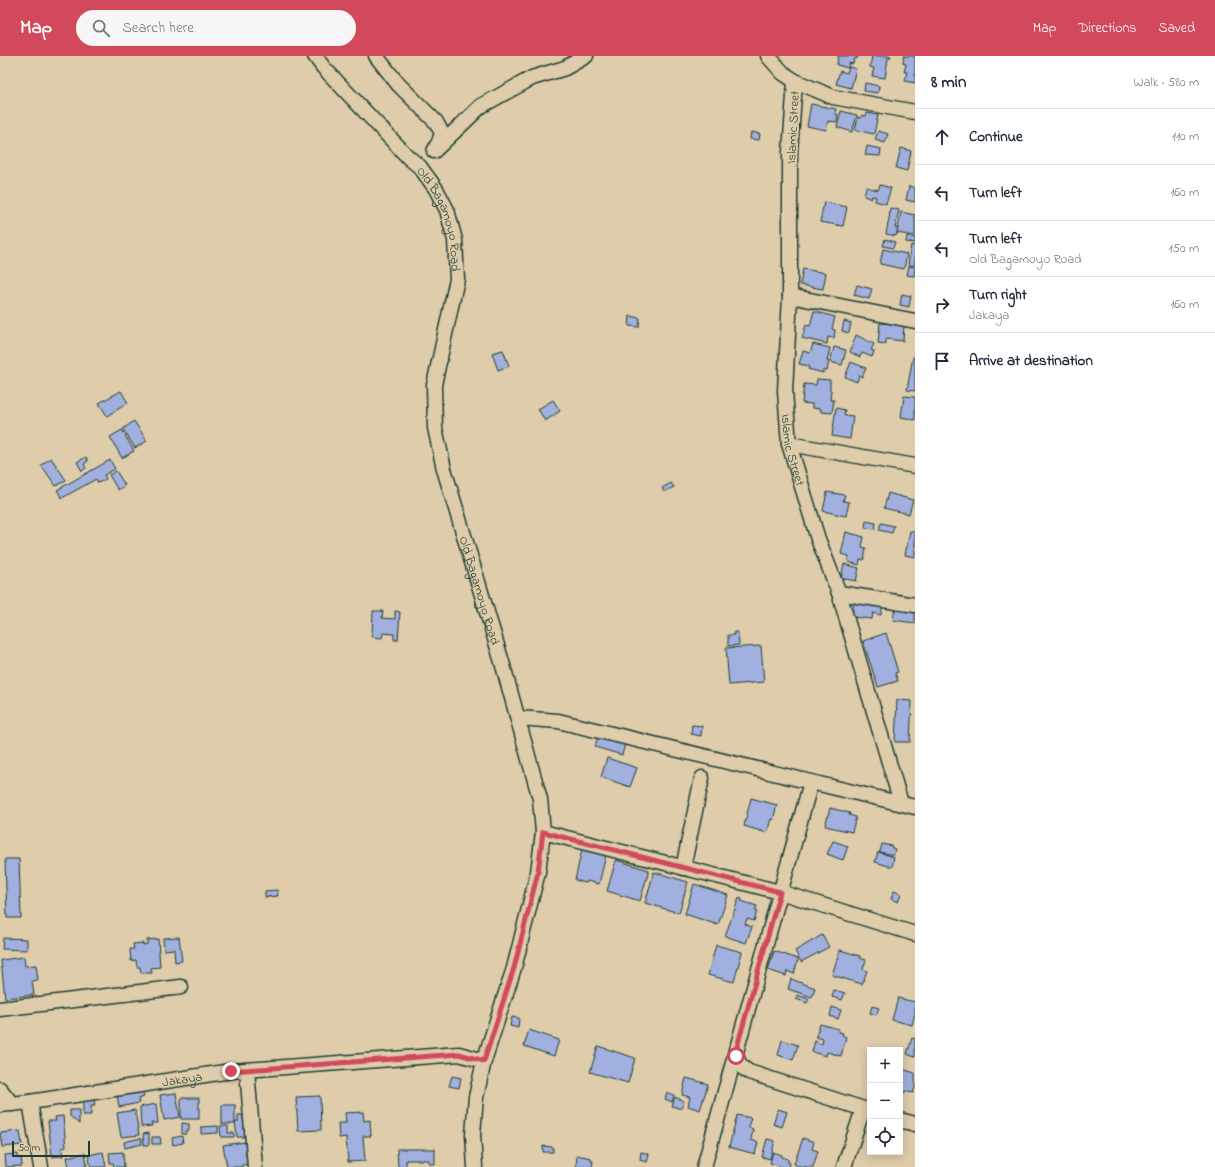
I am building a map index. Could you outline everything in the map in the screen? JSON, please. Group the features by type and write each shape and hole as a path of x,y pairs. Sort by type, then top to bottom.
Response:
{"street":[{"name":"Old Bagamoyo Road","path":"315,56 323,67 420,167 436,189 447,210 455,240 457,279 434,385 435,428 444,469 518,718 540,799 543,832 538,872 518,954 484,1061 476,1097 473,1135 475,1167"},
{"path":"376,56 398,84 436,122 442,133 434,151"},
{"path":"416,164 434,151 481,106 532,78 565,68 586,56"},
{"name":"Islamic Street","path":"768,56 783,73 795,81 833,96 915,112"},
{"name":"Islamic Street","path":"795,81 790,152 790,296 785,391 789,444 818,539 839,593 901,803"},
{"path":"790,296 915,321"},
{"path":"789,444 915,466"},
{"path":"839,593 915,605"},
{"path":"518,718 558,721 915,807"},
{"path":"682,868 702,778"},
{"path":"704,1167 811,782"},
{"path":"543,832 780,892 915,934"},
{"path":"0,1010 181,987"},
{"path":"737,1047 736,1056 738,1061 740,1065 749,1072 867,1110 844,1167"},
{"name":"Jakaya","path":"6,1105 247,1070 459,1054 484,1061"},
{"path":"247,1070 256,1167"},
{"path":"0,1089 6,1105"},
{"path":"30,1102 41,1167"},
{"path":"903,1121 915,1124"}],"building":[{"path":"838,56 858,56 857,59 855,58 853,64 849,63 848,68 837,65"},
{"path":"872,56 891,56 888,58 885,78 872,76 874,68 870,67"},
{"path":"904,56 915,56 915,83 905,81 907,72 904,72 906,64 903,63"},
{"path":"849,67 856,69 851,88 836,84 840,71 847,73"},
{"path":"865,83 879,86 878,93 864,91"},
{"path":"811,104 836,109 835,114 838,114 837,122 828,121 826,130 807,126"},
{"path":"841,111 857,115 852,132 837,127"},
{"path":"867,113 878,115 874,134 855,130 858,117 861,118 862,115 866,116"},
{"path":"878,131 888,134 885,143 875,140"},
{"path":"751,132 760,134 759,140 750,139"},
{"path":"867,146 881,149 880,156 865,155"},
{"path":"901,148 911,151 907,171 896,168"},
{"path":"880,185 891,188 886,204 875,201 876,197 872,196 871,199 864,196 866,187 878,190"},
{"path":"909,186 915,188 915,202 906,200"},
{"path":"824,202 847,207 843,226 820,222"},
{"path":"890,208 899,210 895,228 898,228 896,236 886,234"},
{"path":"901,212 915,215 915,236 897,233"},
{"path":"907,236 915,238 915,243 906,242"},
{"path":"885,239 895,242 893,248 883,246"},
{"path":"911,245 915,246 915,265 908,265"},
{"path":"883,249 907,254 904,269 880,264"},
{"path":"909,266 915,267 914,276 907,275"},
{"path":"803,269 826,273 823,289 800,285"},
{"path":"857,285 872,289 869,299 854,295"},
{"path":"902,294 911,296 909,307 900,305"},
{"path":"814,311 835,317 832,329 835,330 834,338 828,337 827,344 802,338 806,325 810,326"},
{"path":"630,316 640,318 639,327 629,326"},
{"path":"844,321 851,323 849,333 842,331"},
{"path":"880,323 904,325 903,341 886,339 886,344 878,343"},
{"path":"856,335 874,344 871,350 874,351 872,357 862,353 860,357 850,352"},
{"path":"813,344 830,348 827,361 829,361 827,371 823,370 823,373 808,369 809,366 799,364 803,351 810,353"},
{"path":"834,347 846,350 842,365 830,362"},
{"path":"503,350 509,366 498,370 492,353"},
{"path":"913,357 915,357 915,391 907,390"},
{"path":"851,362 866,368 862,377 859,375 857,382 845,377"},
{"path":"817,379 830,380 830,400 834,400 832,413 821,412 821,409 812,408 812,404 802,403 804,384 816,385"},
{"path":"121,391 128,403 107,416 99,403"},
{"path":"904,396 915,397 915,420 901,417"},
{"path":"553,400 560,411 545,421 538,409"},
{"path":"836,408 845,410 844,415 853,416 850,439 832,436"},
{"path":"134,421 147,441 135,448 123,429"},
{"path":"122,430 134,451 122,458 110,437"},
{"path":"86,457 88,461 84,464 86,468 82,471 77,462"},
{"path":"51,458 66,480 56,486 41,465"},
{"path":"110,460 115,469 104,475 106,479 98,483 96,479 62,498 57,490"},
{"path":"116,471 125,485 118,490 109,475"},
{"path":"671,483 674,487 664,492 662,488"},
{"path":"827,492 845,495 843,501 849,502 846,516 823,511"},
{"path":"888,493 913,500 909,514 884,508"},
{"path":"866,521 876,523 875,529 865,528"},
{"path":"881,523 894,526 892,533 879,530"},
{"path":"910,531 915,532 915,557 905,555"},
{"path":"846,532 864,537 862,547 866,548 864,560 860,559 859,565 848,562 849,556 841,554"},
{"path":"844,564 859,568 856,581 841,578"},
{"path":"854,599 883,603 881,615 873,613 872,619 852,617"},
{"path":"895,607 915,610 915,623 893,620"},
{"path":"373,611 383,611 382,618 395,619 395,611 400,612 398,640 394,640 394,634 383,633 382,638 372,637"},
{"path":"734,632 738,632 739,645 728,646 728,635 734,635"},
{"path":"886,633 898,672 895,673 898,681 878,687 863,641"},
{"path":"761,646 764,682 729,685 726,648"},
{"path":"897,700 912,701 910,742 895,742"},
{"path":"692,725 702,726 701,736 691,734"},
{"path":"598,736 625,744 622,755 595,747"},
{"path":"607,758 637,768 630,787 601,777"},
{"path":"751,798 777,805 773,820 771,819 767,833 744,826"},
{"path":"830,808 850,813 849,815 856,817 852,832 825,826"},
{"path":"833,841 848,846 843,860 827,854"},
{"path":"882,844 892,846 892,848 895,849 894,855 880,852"},
{"path":"582,849 606,855 599,884 575,880"},
{"path":"878,852 894,857 892,867 875,862"},
{"path":"5,859 19,859 21,918 7,918"},
{"path":"616,860 649,870 640,901 607,891"},
{"path":"654,872 688,882 679,913 645,903"},
{"path":"694,884 728,895 718,925 685,914"},
{"path":"277,890 278,896 265,897 265,891"},
{"path":"894,891 901,894 898,902 891,899"},
{"path":"739,898 742,899 741,901 757,906 754,921 747,919 745,924 752,927 746,943 725,936"},
{"path":"822,935 829,947 801,962 795,951"},
{"path":"179,937 182,961 175,962 174,949 164,950 163,938"},
{"path":"3,938 27,939 27,950 2,949"},
{"path":"158,939 160,967 151,968 152,973 141,973 140,967 137,967 136,960 131,961 130,949 134,949 133,944 143,943 143,945 147,944 147,940"},
{"path":"716,945 742,952 734,982 708,975"},
{"path":"840,950 860,956 860,958 866,960 863,969 867,971 862,984 832,975"},
{"path":"774,951 798,959 794,974 787,971 786,976 768,970"},
{"path":"24,957 25,966 36,965 38,980 32,981 34,995 5,998 1,960"},
{"path":"791,979 815,988 812,997 788,989"},
{"path":"834,990 845,993 842,1000 832,997"},
{"path":"797,995 809,999 807,1003 796,999"},
{"path":"898,998 915,1002 915,1013 912,1025 892,1020"},
{"path":"872,1006 879,1008 876,1015 870,1013"},
{"path":"832,1007 841,1010 838,1019 830,1016"},
{"path":"512,1017 519,1018 518,1028 510,1026"},
{"path":"820,1024 839,1029 838,1032 843,1033 842,1035 846,1037 841,1056 827,1052 826,1056 812,1052 815,1041 822,1044 823,1039 816,1037"},
{"path":"529,1030 559,1040 554,1056 524,1046"},
{"path":"912,1038 915,1039 915,1057 907,1054"},
{"path":"782,1040 798,1045 793,1060 778,1055"},
{"path":"598,1046 635,1058 628,1083 590,1072"},
{"path":"903,1069 915,1073 915,1087 913,1093 905,1091 904,1093"},
{"path":"452,1076 461,1078 459,1088 449,1086"},
{"path":"686,1078 708,1084 700,1110 688,1106 690,1097 682,1095"},
{"path":"142,1089 144,1097 138,1099 139,1103 119,1107 117,1094"},
{"path":"667,1092 674,1095 672,1102 665,1099"},
{"path":"176,1093 180,1117 164,1120 160,1095"},
{"path":"320,1096 321,1130 298,1131 296,1097"},
{"path":"675,1097 684,1101 681,1109 672,1106"},
{"path":"181,1098 199,1098 199,1119 181,1119"},
{"path":"83,1100 94,1100 95,1106 91,1106 91,1115 83,1115"},
{"path":"156,1104 158,1123 151,1123 152,1126 141,1127 140,1107"},
{"path":"222,1105 235,1105 235,1124 222,1124"},
{"path":"778,1109 787,1112 782,1127 773,1124"},
{"path":"70,1110 79,1110 79,1124 70,1116"},
{"path":"135,1110 139,1135 121,1137 117,1113"},
{"path":"363,1112 364,1121 370,1120 371,1136 363,1136 365,1161 348,1162 346,1137 339,1138 338,1123 346,1123 345,1113"},
{"path":"238,1115 243,1115 245,1137 237,1137 235,1122 238,1122"},
{"path":"737,1115 751,1118 748,1127 753,1129 751,1140 758,1142 755,1154 729,1147"},
{"path":"63,1116 66,1147 62,1148 63,1156 52,1157 48,1121 56,1121 55,1117"},
{"path":"182,1123 189,1124 189,1131 186,1131 186,1134 182,1134"},
{"path":"218,1126 218,1133 201,1134 201,1127"},
{"path":"220,1126 228,1126 228,1133 234,1133 234,1137 221,1137"},
{"path":"20,1131 22,1145 2,1147 0,1133"},
{"path":"149,1133 149,1145 144,1145 143,1134"},
{"path":"182,1136 183,1143 173,1145 172,1138"},
{"path":"152,1137 160,1137 161,1144 152,1144"},
{"path":"141,1138 142,1144 125,1148 124,1142"},
{"path":"803,1138 814,1142 812,1149 818,1151 813,1167 802,1167 794,1164"},
{"path":"767,1139 775,1141 770,1159 762,1157"},
{"path":"245,1142 247,1164 242,1165 242,1167 227,1167 223,1145"},
{"path":"543,1146 553,1147 553,1152 543,1152"},
{"path":"397,1149 435,1149 435,1164 429,1164 429,1160 406,1160 406,1167 398,1167"},
{"path":"103,1152 106,1167 91,1167 88,1155"},
{"path":"123,1152 124,1167 114,1167 113,1163 110,1163 109,1153"},
{"path":"641,1152 649,1154 647,1162 640,1160"},
{"path":"773,1152 788,1159 788,1162 790,1163 788,1167 782,1167 770,1163"},
{"path":"85,1153 87,1165 69,1167 67,1157"},
{"path":"18,1154 18,1158 21,1158 22,1166 6,1167 5,1155"},
{"path":"577,1155 591,1158 591,1161 593,1161 592,1167 576,1167"}],"route":[{"path":"231,1071 459,1054 484,1061 514,968 538,872 543,832 780,892 737,1047 736,1056"}]}
